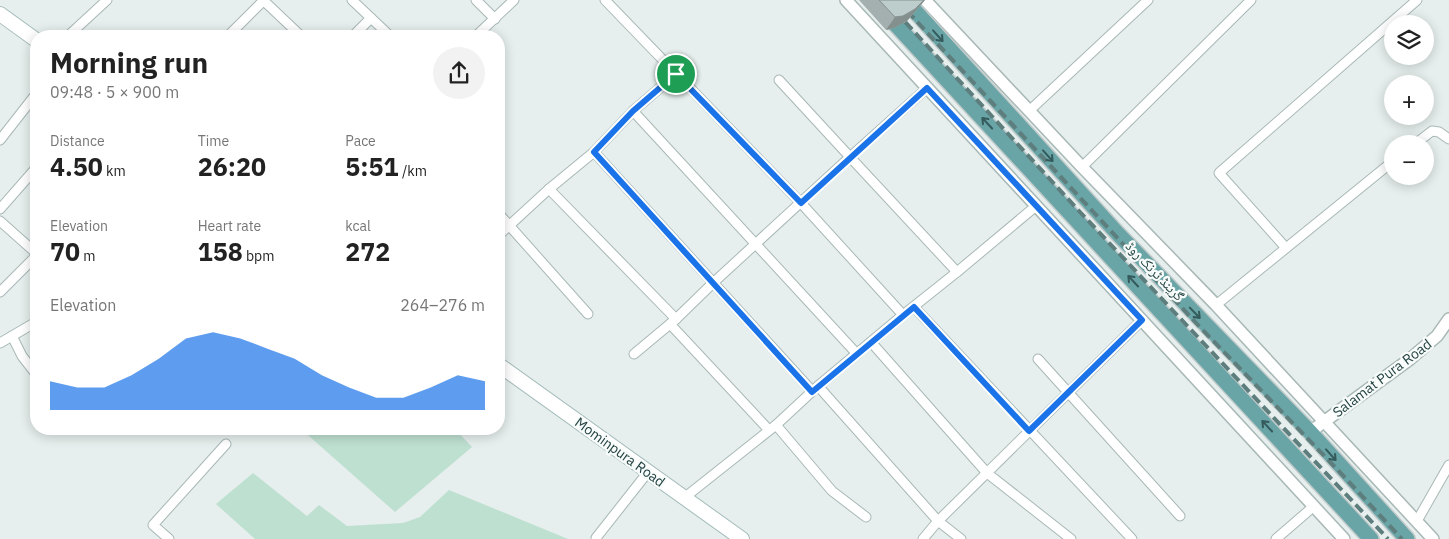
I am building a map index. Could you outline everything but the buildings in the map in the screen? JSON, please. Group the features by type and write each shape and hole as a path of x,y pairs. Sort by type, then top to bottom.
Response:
{"main road":[{"name":"گرینڈ ٹرنک روڈ","path":"872,0 1371,539"},
{"name":"گرینڈ ٹرنک روڈ","path":"905,0 1118,234 1310,432 1407,539"},
{"path":"0,14 30,36"},
{"path":"1102,248 1118,234"},
{"name":"Mominpura Road","path":"505,369 742,539"}],"street":[{"path":"74,30 106,0"},
{"path":"234,30 264,0 294,30"},
{"path":"352,0 384,30"},
{"path":"476,0 495,19"},
{"path":"483,30 514,0"},
{"path":"605,0 801,203 903,315"},
{"path":"846,0 1344,539"},
{"path":"925,0 1082,167 1216,305 1433,539"},
{"path":"1030,111 1148,0"},
{"path":"1082,167 1251,0"},
{"path":"1286,248 1220,172 1417,0"},
{"path":"359,30 371,18"},
{"path":"505,230 549,189 594,152 633,111 676,74"},
{"path":"779,80 957,272"},
{"path":"634,354 673,321 927,88"},
{"path":"0,140 30,102"},
{"path":"633,111 857,354"},
{"path":"1427,135 1432,131 1439,132 1449,139"},
{"path":"594,152 713,283 938,521 961,539"},
{"path":"1216,305 1384,168"},
{"path":"0,209 30,175"},
{"path":"549,189 832,491 866,516"},
{"path":"684,498 772,427 903,315 1036,206"},
{"path":"0,221 30,248"},
{"path":"505,221 588,314"},
{"path":"0,292 30,260"},
{"path":"914,307 1132,539"},
{"path":"923,539 938,521 987,472 1142,320"},
{"name":"Salamat Pura Road","path":"1310,432 1410,359 1437,336 1449,320"},
{"path":"0,344 30,326"},
{"path":"12,336 22,356 30,366"},
{"path":"871,342 987,472 1071,539"},
{"path":"1038,359 1180,516"},
{"path":"169,539 153,525 226,444"},
{"path":"1417,521 1449,465"},
{"path":"596,538 648,472"},
{"path":"1276,539 1314,506"}],"green space":[{"path":"308,435 461,435 472,447 395,512"},
{"path":"253,473 307,516 319,505 347,526 403,523 420,517 449,490 568,539 255,539 216,504"}],"railway":[{"path":"885,0 1080,212 1388,539"},
{"path":"897,0 1197,324 1402,539"}],"route":[{"path":"676,74 801,203 927,88 1142,320 1029,431 914,307 812,392 594,152 633,111 676,74"}]}
